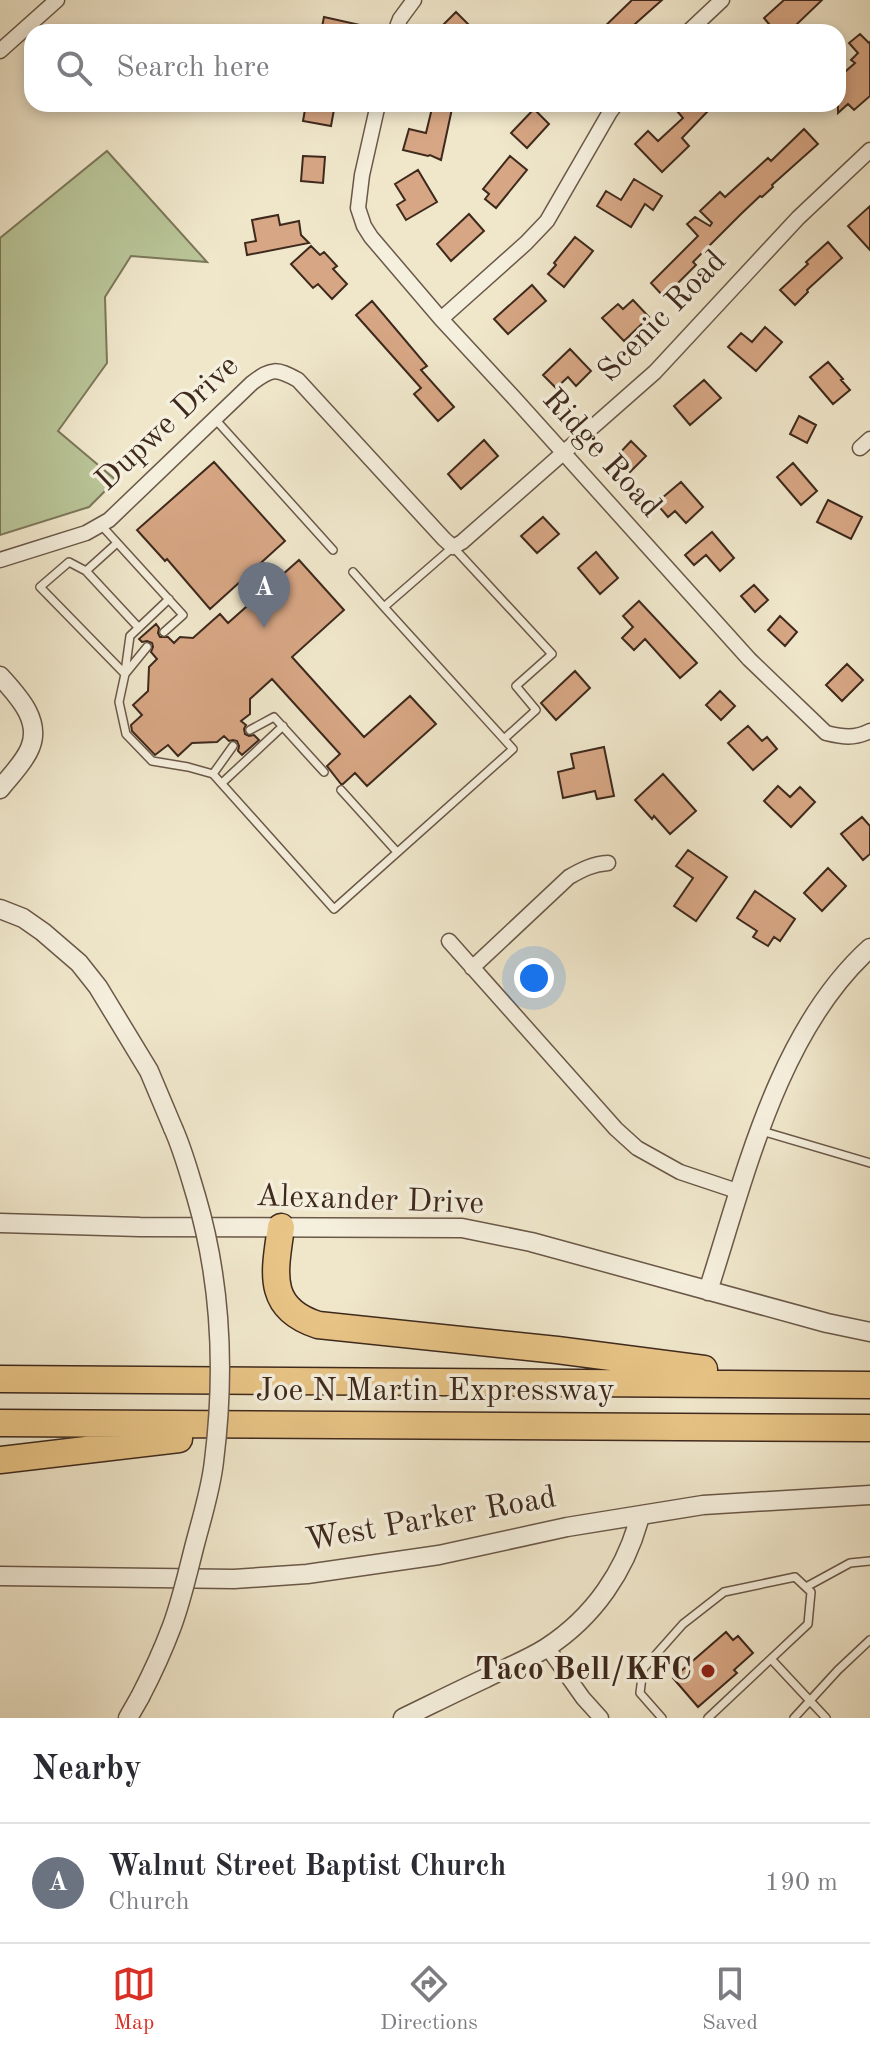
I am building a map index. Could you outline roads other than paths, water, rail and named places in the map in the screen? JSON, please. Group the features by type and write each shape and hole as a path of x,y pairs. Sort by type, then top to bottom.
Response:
{"highway":[{"path":"281,1227 275,1270 278,1289 293,1314 318,1325 839,1384"},
{"name":"Joe N Martin Expressway","path":"0,1379 870,1385"},
{"name":"Joe N Martin Expressway","path":"0,1423 870,1428"},
{"path":"0,1460 286,1426"}],"street":[{"path":"30,24 57,0"},
{"path":"398,24 414,0"},
{"path":"696,24 722,0"},
{"path":"0,51 24,30"},
{"name":"Ridge Road","path":"376,112 358,208 371,237 441,319 749,659 821,730 837,737 860,736 870,731"},
{"path":"441,319 547,221 610,112"},
{"name":"Scenic Road","path":"453,547 655,372 798,218 870,150"},
{"name":"Dupwe Drive","path":"0,560 86,533 109,520 252,383 270,371 280,371 298,380 453,547"},
{"path":"0,676 26,706 33,735 31,747 0,789"},
{"path":"472,968 569,877 596,864 608,863"},
{"path":"0,909 23,918 43,932 87,972 122,1024 149,1071 168,1113 191,1175 208,1244 219,1330 220,1380 214,1463 173,1624 128,1718"},
{"path":"449,941 616,1129 637,1148 680,1172 740,1192"},
{"path":"708,1291 760,1130 801,1037 824,999 867,954"},
{"name":"Alexander Drive","path":"0,1223 140,1227 462,1228 531,1242 870,1332"},
{"name":"West Parker Road","path":"0,1576 234,1579 307,1574 439,1555 567,1527 703,1505 870,1495"},
{"path":"403,1718 547,1647 565,1634 608,1589 633,1542 640,1516"},
{"path":"547,1647 601,1718"}],"lane":[{"path":"215,419 333,550"},
{"path":"101,525 183,615 164,632"},
{"path":"86,571 117,543"},
{"path":"384,607 453,547 552,654 516,686 536,710 504,739"},
{"path":"125,674 40,587 69,562 86,571 138,627"},
{"path":"169,599 130,636 119,702 126,734 152,761 213,774 334,909 513,749 353,572"},
{"path":"125,674 147,647"},
{"path":"250,730 274,717 324,772"},
{"path":"222,783 283,726"},
{"path":"213,774 233,746"},
{"path":"341,790 397,852"},
{"path":"760,1130 870,1163"},
{"path":"806,1587 850,1563 870,1561"},
{"path":"662,1718 640,1693 643,1669 683,1624 724,1592 795,1577 811,1592 808,1624 708,1718"},
{"path":"794,1718 870,1640"},
{"path":"771,1659 826,1718"}],"place":[{"name":"Walnut Street Baptist Church","path":"264,628"},
{"name":"Taco Bell/KFC","path":"708,1671"}]}
